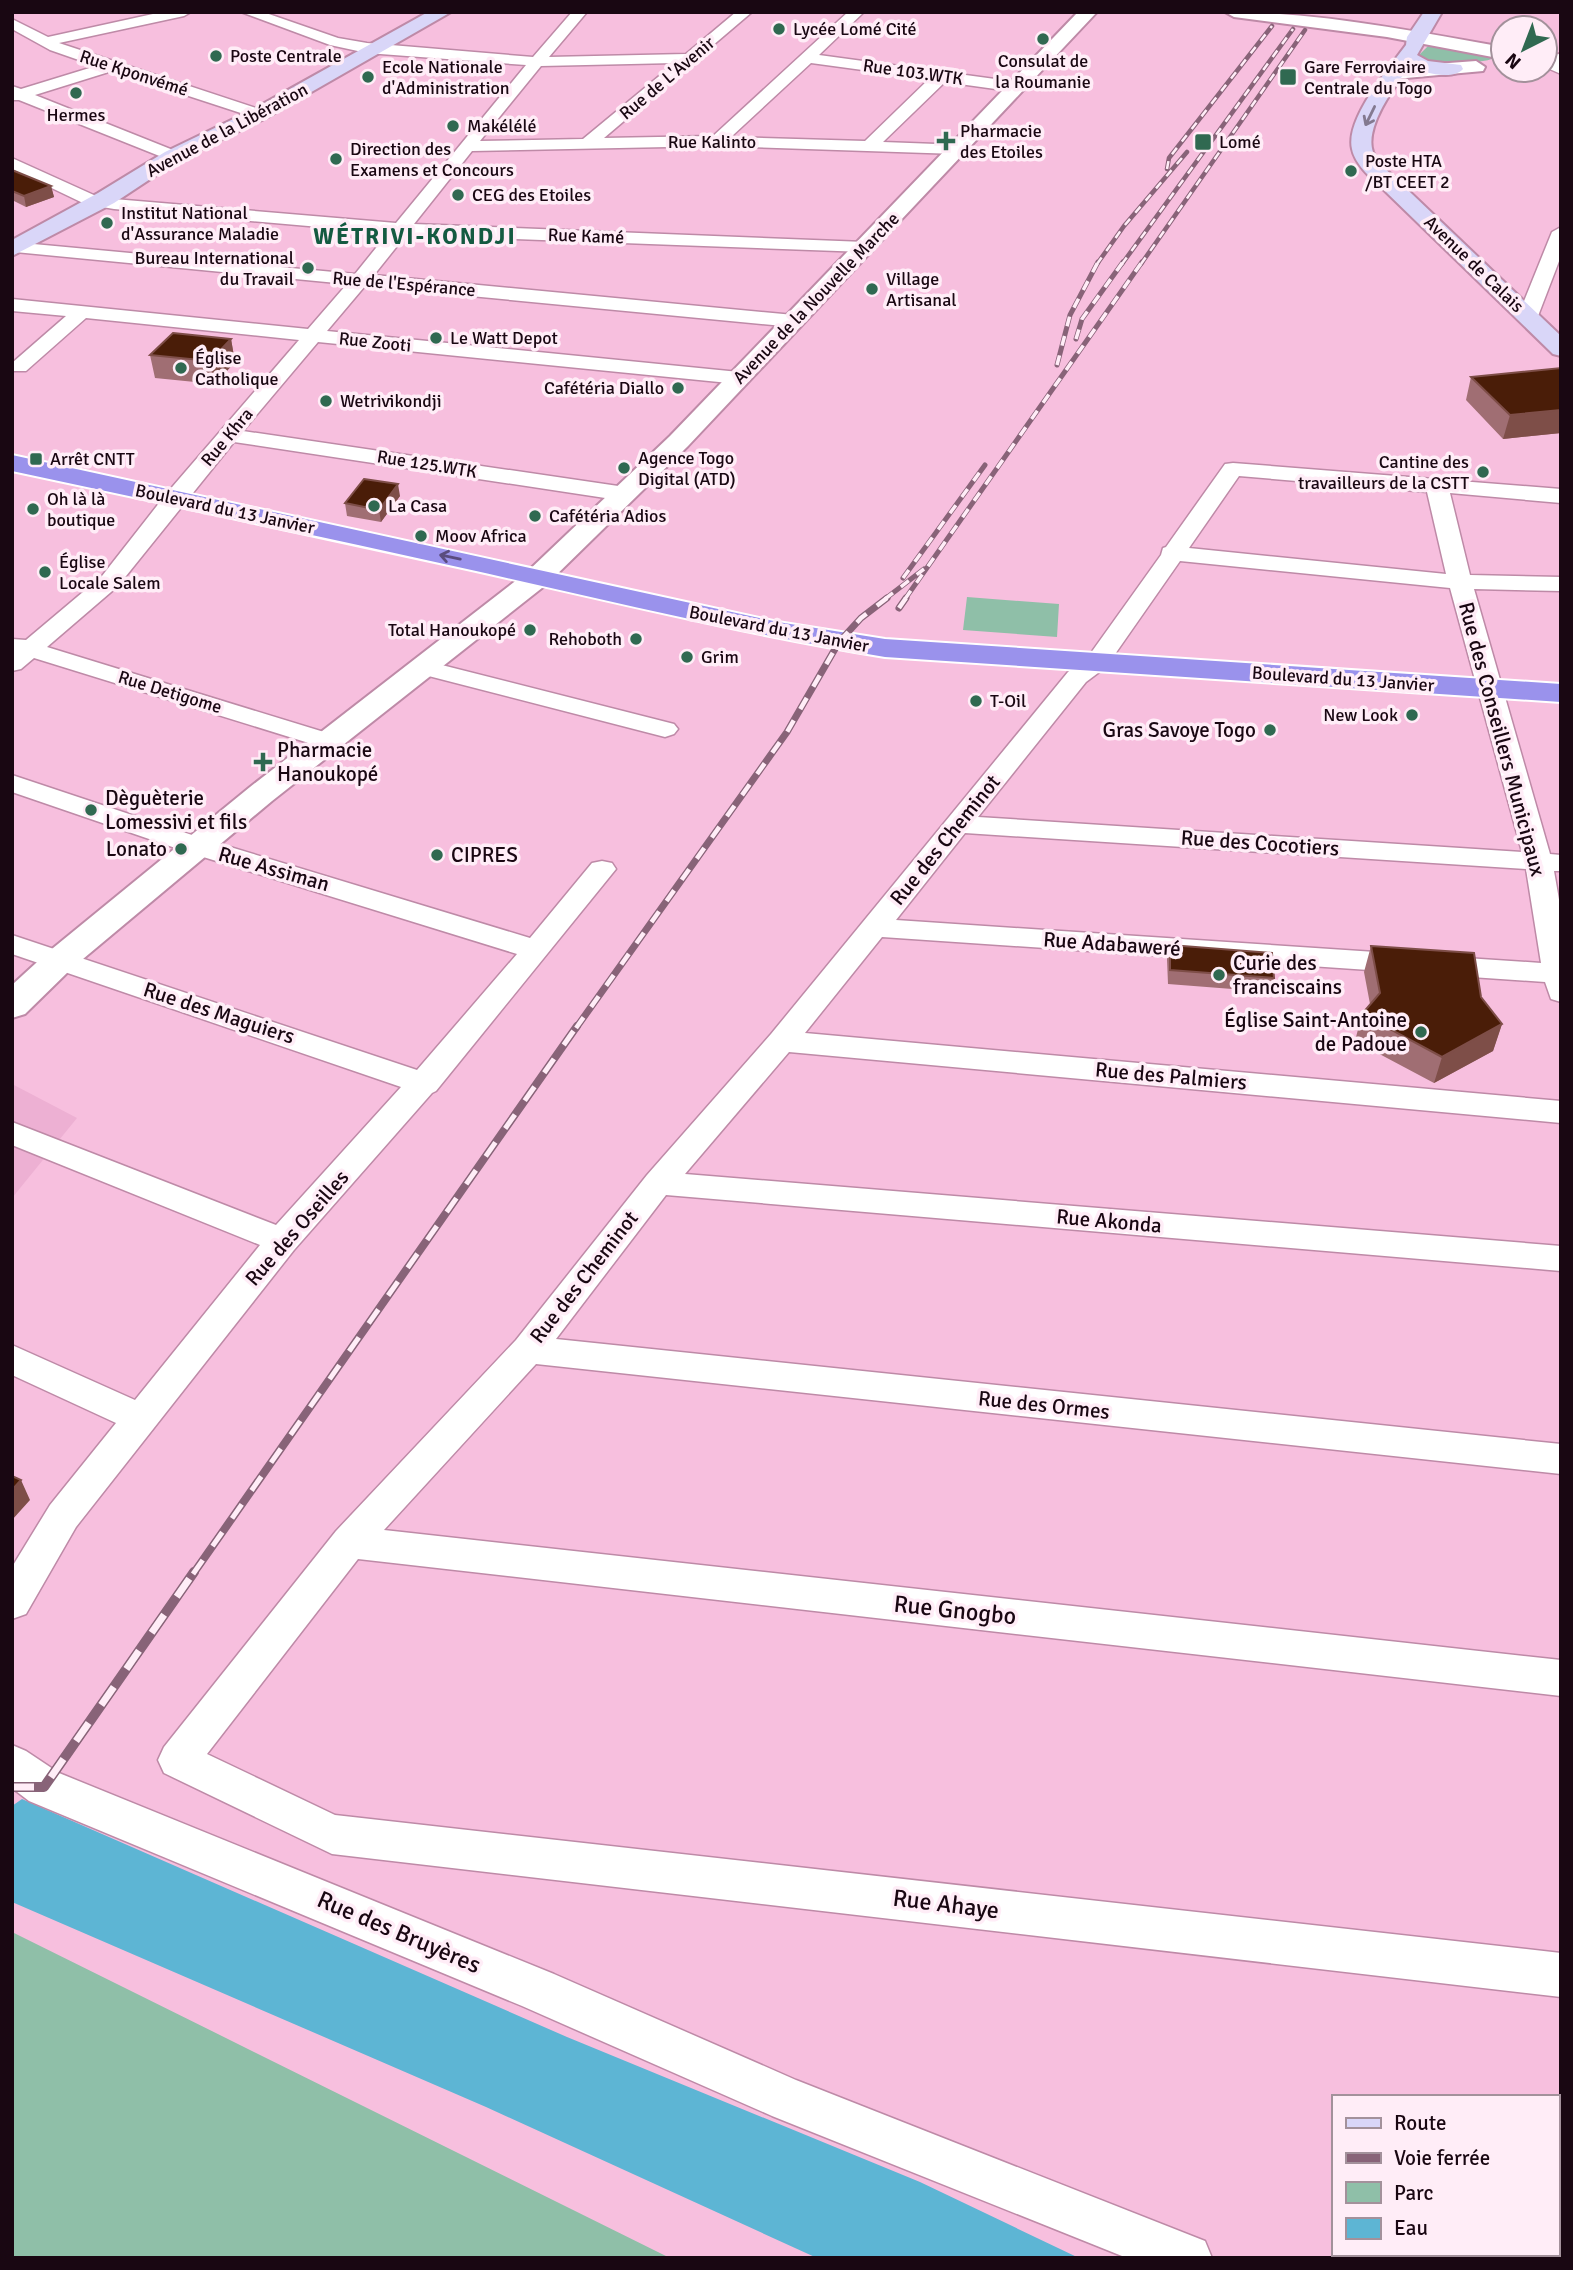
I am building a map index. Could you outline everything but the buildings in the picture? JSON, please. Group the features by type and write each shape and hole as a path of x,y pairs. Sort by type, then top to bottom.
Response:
{"highway":[{"name":"Boulevard du 13 Janvier","path":"12,463 168,507 393,565 526,586 765,645 930,667 1087,670 1494,696 1561,693"},
{"name":"Boulevard du 13 Janvier","path":"12,485 168,507"},
{"name":"Boulevard du 13 Janvier","path":"1494,696 1561,708"}],"main road":[{"name":"Avenue de la Libération","path":"13,248 98,202 172,156 258,114 442,12"},
{"name":"Avenue de Calais","path":"1433,12 1369,114 1361,139 1366,157 1392,187 1561,349"},
{"path":"1413,46 1410,60 1419,64 1454,69"}],"street":[{"path":"23,47 154,15 184,12"},
{"path":"248,12 335,42 378,48 537,62 691,58"},
{"name":"Rue Khra","path":"12,664 23,646 110,582 168,507 580,12"},
{"name":"Rue de L'Avenir","path":"588,143 745,12"},
{"path":"717,141 858,12"},
{"name":"Avenue de la Nouvelle Marche","path":"12,1006 59,961 197,846 526,586 625,494 739,378 1088,12"},
{"path":"1234,12 1413,46 1441,41 1489,55"},
{"name":"Rue Kponvémé","path":"12,23 44,43 258,114"},
{"name":"Rue 103.WTK","path":"809,58 1017,87"},
{"path":"1395,73 1454,69 1489,60"},
{"path":"15,94 114,65"},
{"path":"870,145 942,76"},
{"path":"15,94 172,156"},
{"name":"Rue Kalinto","path":"467,146 717,141 957,149"},
{"name":"Rue Kamé","path":"12,163 98,202 402,229 864,247"},
{"path":"1528,316 1561,232"},
{"name":"Rue de l'Espérance","path":"13,248 794,321"},
{"name":"Rue Zooti","path":"12,305 739,378"},
{"path":"19,367 82,312"},
{"name":"Rue 125.WTK","path":"229,435 625,494"},
{"name":"Rue des Cheminot","path":"332,1834 178,1760 349,1542 528,1350 658,1183 782,1041 1087,670 1233,468 1437,486"},
{"path":"1437,486 1561,496"},
{"name":"Rue des Conseillers Municipaux","path":"1437,486 1460,582 1494,696 1549,862 1559,980"},
{"path":"1171,554 1460,582 1561,584"},
{"name":"Rue Detigome","path":"23,646 328,741"},
{"path":"422,667 664,729"},
{"name":"Rue Assiman","path":"12,783 197,846 537,950"},
{"name":"Rue des Cocotiers","path":"958,824 1549,862"},
{"name":"Rue des Oseilles","path":"12,1602 63,1516 282,1241 425,1084 602,869"},
{"name":"Rue Adabaweré","path":"873,928 1559,980"},
{"name":"Rue des Maguiers","path":"12,944 425,1084"},
{"name":"Rue des Palmiers","path":"782,1041 1561,1112"},
{"path":"12,1133 282,1241"},
{"name":"Rue Akonda","path":"658,1183 1561,1259"},
{"name":"Rue des Ormes","path":"528,1350 1561,1459"},
{"path":"12,1359 141,1419"},
{"name":"Rue Gnogbo","path":"349,1542 1561,1678"},
{"name":"Rue des Bruyères","path":"12,1764 44,1787 538,1990 788,2100 1188,2258"},
{"name":"Rue Ahaye","path":"332,1834 1561,1975"}],"shaded area":[{"path":"12,1084 77,1118 12,1198"}],"green space":[{"path":"1429,45 1489,56 1489,60 1444,63 1418,56"},
{"path":"967,597 1059,604 1057,637 963,630"},
{"path":"12,1932 670,2258 12,2258"}],"water":[{"path":"22,1799 567,2037 920,2182 1079,2258 817,2258 486,2107 12,1902 12,1806"}],"railway":[{"path":"1167,169 1169,158 1272,26"},
{"path":"1122,264 1293,29"},
{"path":"1141,264 1305,30"},
{"path":"1097,264 1124,226 1187,152"},
{"path":"1057,365 1070,315 1098,262"},
{"path":"1076,339 1082,319 1123,262"},
{"path":"905,599 1142,262"},
{"path":"903,578 985,465"},
{"path":"885,599 924,569"},
{"path":"576,1028 787,732 839,642 861,618 887,598"},
{"path":"899,608 906,598"},
{"path":"193,1574 577,1026"},
{"path":"12,1787 44,1787 194,1572"}],"place":[{"name":"Lycée Lomé Cité","path":"779,29"},
{"name":"Consulat de la Roumanie","path":"1043,39"},
{"name":"Poste Centrale","path":"216,56"},
{"name":"Ecole Nationale d'Administration","path":"368,77"},
{"name":"Gare Ferroviaire Centrale du Togo","path":"1288,77"},
{"name":"Hermes","path":"76,93"},
{"name":"Makélélé","path":"453,126"},
{"name":"Pharmacie des Etoiles","path":"946,141"},
{"name":"Lomé","path":"1203,142"},
{"name":"Direction des Examens et Concours","path":"336,159"},
{"name":"Poste HTA /BT CEET 2","path":"1351,171"},
{"name":"CEG des Etoiles","path":"458,195"},
{"name":"Institut National d'Assurance Maladie","path":"107,223"},
{"name":"Bureau International du Travail","path":"308,268"},
{"name":"Village Artisanal","path":"872,289"},
{"name":"Le Watt Depot","path":"436,338"},
{"name":"Église Catholique","path":"181,368"},
{"name":"Cafétéria Diallo","path":"678,388"},
{"name":"Wetrivikondji","path":"326,401"},
{"name":"Arrêt CNTT","path":"36,459"},
{"name":"Agence Togo Digital (ATD)","path":"624,468"},
{"name":"Cantine des travailleurs de la CSTT","path":"1483,472"},
{"name":"La Casa","path":"374,506"},
{"name":"Oh là là boutique","path":"33,509"},
{"name":"Cafétéria Adios","path":"535,516"},
{"name":"Moov Africa","path":"421,536"},
{"name":"Église Locale Salem","path":"45,572"},
{"name":"Total Hanoukopé","path":"530,630"},
{"name":"Rehoboth","path":"636,639"},
{"name":"Grim","path":"687,657"},
{"name":"T-Oil","path":"976,701"},
{"name":"New Look","path":"1412,715"},
{"name":"Gras Savoye Togo","path":"1270,730"},
{"name":"Pharmacie Hanoukopé","path":"263,762"},
{"name":"Dèguèterie Lomessivi et fils","path":"91,810"},
{"name":"Lonato","path":"181,849"},
{"name":"CIPRES","path":"437,855"},
{"name":"Curie des franciscains","path":"1219,975"},
{"name":"Église Saint-Antoine de Padoue","path":"1421,1032"}],"district":[{"name":"WÉTRIVI-KONDJI","path":"415,236"}]}
